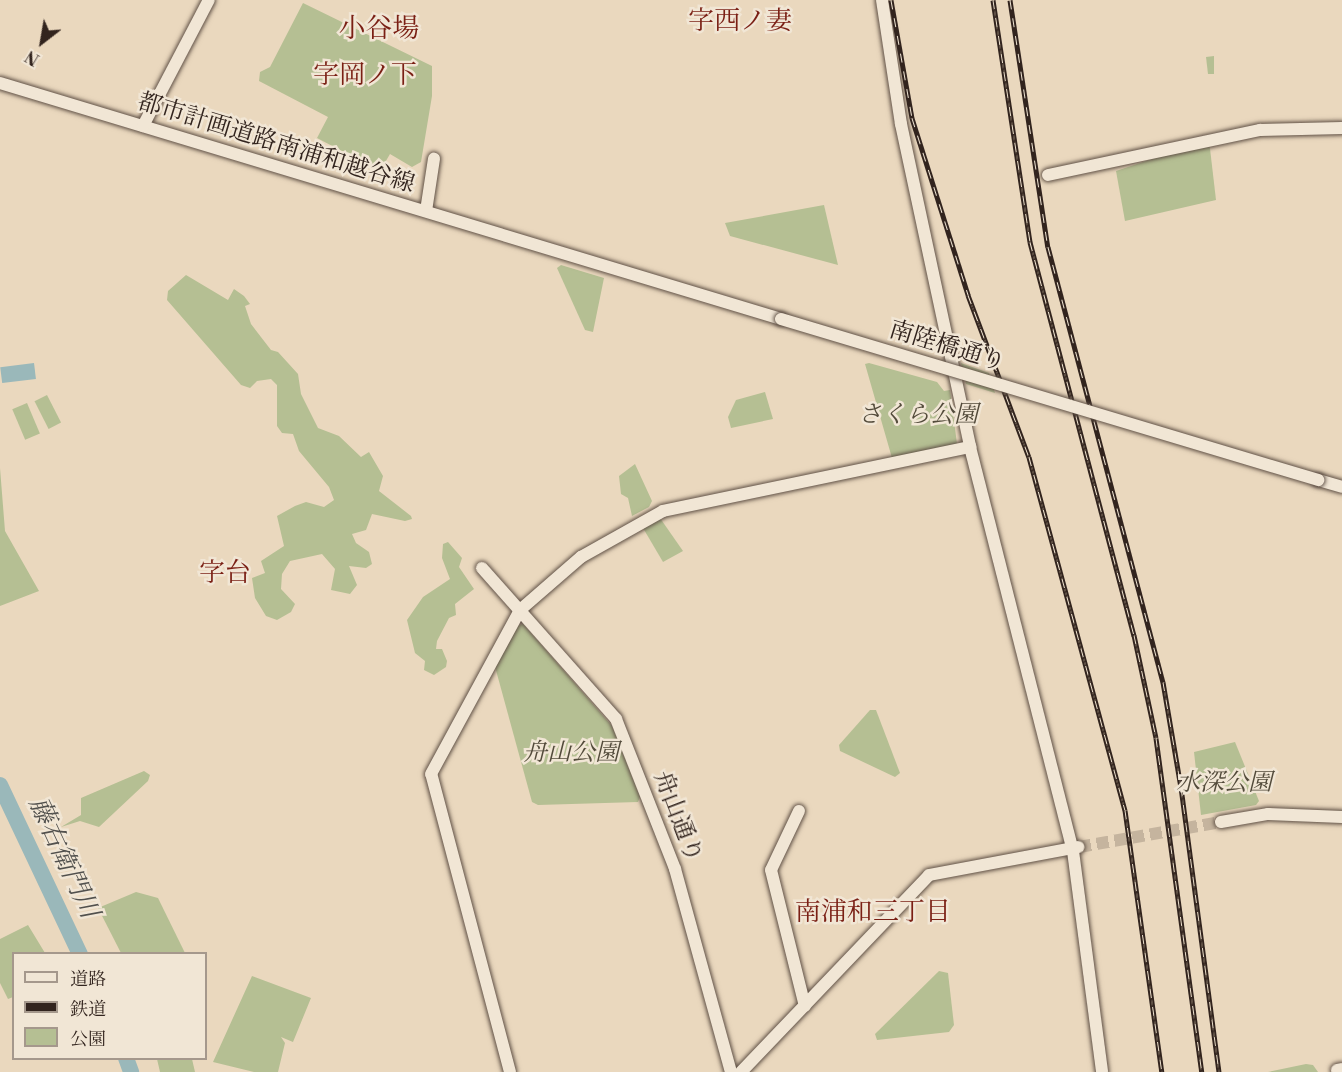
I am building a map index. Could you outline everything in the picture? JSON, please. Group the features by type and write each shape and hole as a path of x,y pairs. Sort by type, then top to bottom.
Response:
{"street":[{"path":"143,126 209,0"},
{"path":"882,0 900,124 970,447 1076,848 1102,1072"},
{"name":"都市計画道路南浦和越谷線","path":"0,83 540,247"},
{"path":"1048,175 1260,130 1342,128"},
{"path":"426,211 434,159"},
{"name":"南陸橋通り","path":"540,247 1342,487"},
{"path":"510,1072 430,774 520,610 581,557 663,511 970,447"},
{"name":"舟山通り","path":"482,568 615,719 675,869 731,1072"},
{"path":"799,811 771,870 805,1006"},
{"path":"1221,822 1268,814 1342,817"},
{"path":"741,1072 929,876 1076,848"}],"green space":[{"path":"303,3 432,66 432,96 421,162 412,167 390,154 380,171 317,138 328,117 259,81 260,72 270,67"},
{"path":"1214,56 1214,74 1208,74 1206,57"},
{"path":"1209,140 1216,200 1125,221 1116,171"},
{"path":"824,205 838,265 730,236 725,223"},
{"path":"561,265 604,278 593,332 585,330 557,268"},
{"path":"186,275 228,300 234,289 244,296 250,304 245,306 251,324 271,350 278,352 298,374 301,394 318,428 339,436 361,457 369,452 383,476 379,491 411,516 412,519 405,521 372,514 366,530 352,534 356,543 369,552 372,564 366,568 349,566 357,585 350,594 331,590 335,569 322,554 290,561 282,574 281,589 295,604 291,612 277,620 266,616 255,598 252,578 265,573 261,561 284,546 277,516 306,502 324,507 334,500 329,487 299,451 293,434 282,433 277,426 277,385 271,379 257,381 250,388 241,385 167,300 168,291"},
{"name":"さくら公園","path":"869,363 937,382 944,391 950,390 957,444 892,458 865,364"},
{"path":"961,363 989,373 995,393 966,384"},
{"path":"765,392 773,419 731,428 728,417 736,400"},
{"path":"47,395 61,423 49,429 35,401"},
{"path":"27,403 40,433 25,440 12,409"},
{"path":"635,464 652,501 649,507 632,516 628,498 621,494 619,476"},
{"path":"0,468 5,531 39,591 0,606"},
{"path":"660,518 683,551 663,562 643,528"},
{"path":"448,542 462,558 459,567 474,589 455,604 456,615 449,618 437,641 436,649 442,649 447,661 446,667 434,675 424,670 425,661 415,653 407,620 423,597 450,579 442,558 443,544"},
{"name":"舟山公園","path":"523,624 612,726 640,797 638,802 538,805 532,802 494,663 516,626"},
{"path":"870,710 876,710 900,773 895,777 840,751 839,745"},
{"name":"水深公園","path":"1235,742 1259,801 1256,805 1201,815 1194,752"},
{"path":"144,771 150,775 148,781 99,827 80,821 61,827 81,815 81,798"},
{"path":"136,892 158,898 185,952 120,952 98,908"},
{"path":"28,925 44,952 12,952 12,997 8,999 0,983 0,939"},
{"path":"939,971 948,973 954,1025 949,1032 877,1040 875,1034"},
{"path":"252,976 311,998 293,1042 281,1037 285,1043 278,1072 254,1072 213,1062"},
{"path":"157,1060 192,1060 195,1072 160,1072"},
{"path":"1306,1064 1313,1065 1318,1072 1268,1072"}],"water":[{"path":"34,363 36,379 2,383 0,367"}],"waterway":[{"name":"藤右衛門川","path":"0,785 79,952"},
{"name":"藤右衛門川","path":"127,1060 131,1072"}],"tunnel":[{"path":"1079,847 1221,822"}],"railway":[{"path":"891,0 912,118 968,295 1029,457 1125,810 1162,1072"},
{"path":"993,0 1030,242 1134,635 1156,738 1202,1072"},
{"path":"1010,0 1048,247 1163,682 1181,787 1219,1072"}],"district":[{"name":"字西ノ妻","path":"740,22"},
{"name":"小谷場","path":"379,30"},
{"name":"字岡ノ下","path":"365,76"},
{"name":"字台","path":"225,574"},
{"name":"南浦和三丁目","path":"873,913"}]}
